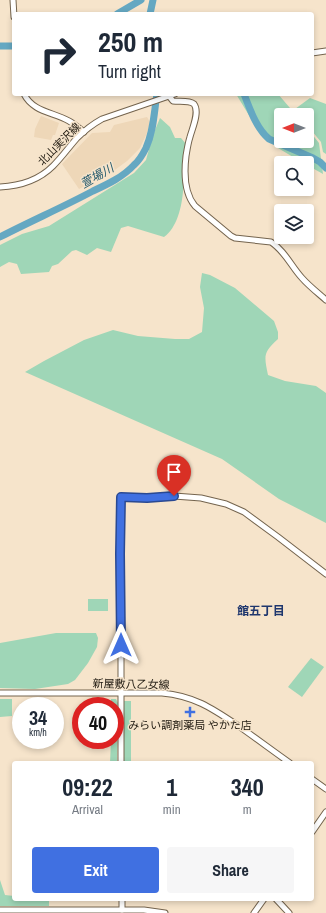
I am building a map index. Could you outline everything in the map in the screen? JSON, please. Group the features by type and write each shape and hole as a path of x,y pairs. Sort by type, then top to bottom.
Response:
{"street":[{"path":"13,0 14,12"},
{"path":"314,53 326,51"},
{"path":"25,96 32,104 41,110 69,121 84,132"},
{"path":"170,96 173,101 192,103 196,111 185,169 190,201 231,236 235,238 271,242 278,247 302,278 326,300"},
{"name":"北山実沢線","path":"0,187 21,184 41,175 53,166 77,138 90,126 102,119 170,96"},
{"path":"121,761 121,497 147,498 174,496 201,498 226,504 244,512 326,574"},
{"name":"新屋敷八乙女線","path":"0,693 172,694 189,698 216,711 287,761"},
{"path":"314,780 326,789"},
{"path":"314,829 326,812"},
{"path":"122,901 122,910"},
{"path":"254,913 263,901"},
{"path":"278,901 289,913"},
{"path":"0,910 144,910 165,913"}],"shaded area":[{"path":"41,116 59,123 55,135 53,135 51,140 34,137 35,129"},
{"path":"147,117 150,122 140,148 127,161 108,175 79,189 62,164 92,133 110,132 114,125"}],"green space":[{"path":"237,96 280,96 290,108 274,108 274,144 250,117"},
{"path":"310,98 326,104 326,154 323,152 321,142 314,134 314,108 296,108"},
{"path":"160,118 170,127 175,138 181,138 186,144 182,163 183,188 181,203 178,216 169,233 164,237 128,226 121,228 111,252 97,248 87,255 76,250 72,251 58,264 52,266 49,272 21,274 17,264 9,262 0,267 0,245 22,234 49,226 134,173 146,160 153,135"},
{"path":"314,137 319,143 323,174 314,169 314,156 291,156 278,148 314,148"},
{"path":"202,273 210,275 235,288 274,321 278,332 278,339 267,351 265,359 268,375 285,381 316,386 326,393 326,523 279,499 222,459 25,372 84,340 113,330 138,336 175,339 189,339 202,332 204,308 200,287"},
{"path":"88,599 108,599 108,611 88,611"},
{"path":"56,633 96,633 98,638 97,647 88,663 75,680 68,684 35,689 0,688 0,643"},
{"path":"311,658 324,667 302,697 288,687"},
{"path":"0,699 12,699 12,716 0,717"},
{"path":"124,701 131,701 131,761 123,761"},
{"path":"111,749 117,749 117,761 110,761"},
{"path":"0,880 5,895 12,896 12,901 49,901 49,906 0,906"}],"waterway":[{"path":"120,12 141,0"},
{"name":"萱場川","path":"150,12 153,0"},
{"path":"0,46 12,46"},
{"name":"萱場川","path":"0,237 110,183 130,169 141,157 149,141 157,96"},
{"path":"245,96 251,112 264,135 269,139 313,158 326,168"}],"place":[{"name":"みらい調剤薬局 やかた店","path":"190,712"}],"district":[{"name":"館五丁目","path":"261,611"}],"route":[{"path":"121,645 121,497 147,498 174,496"}]}
